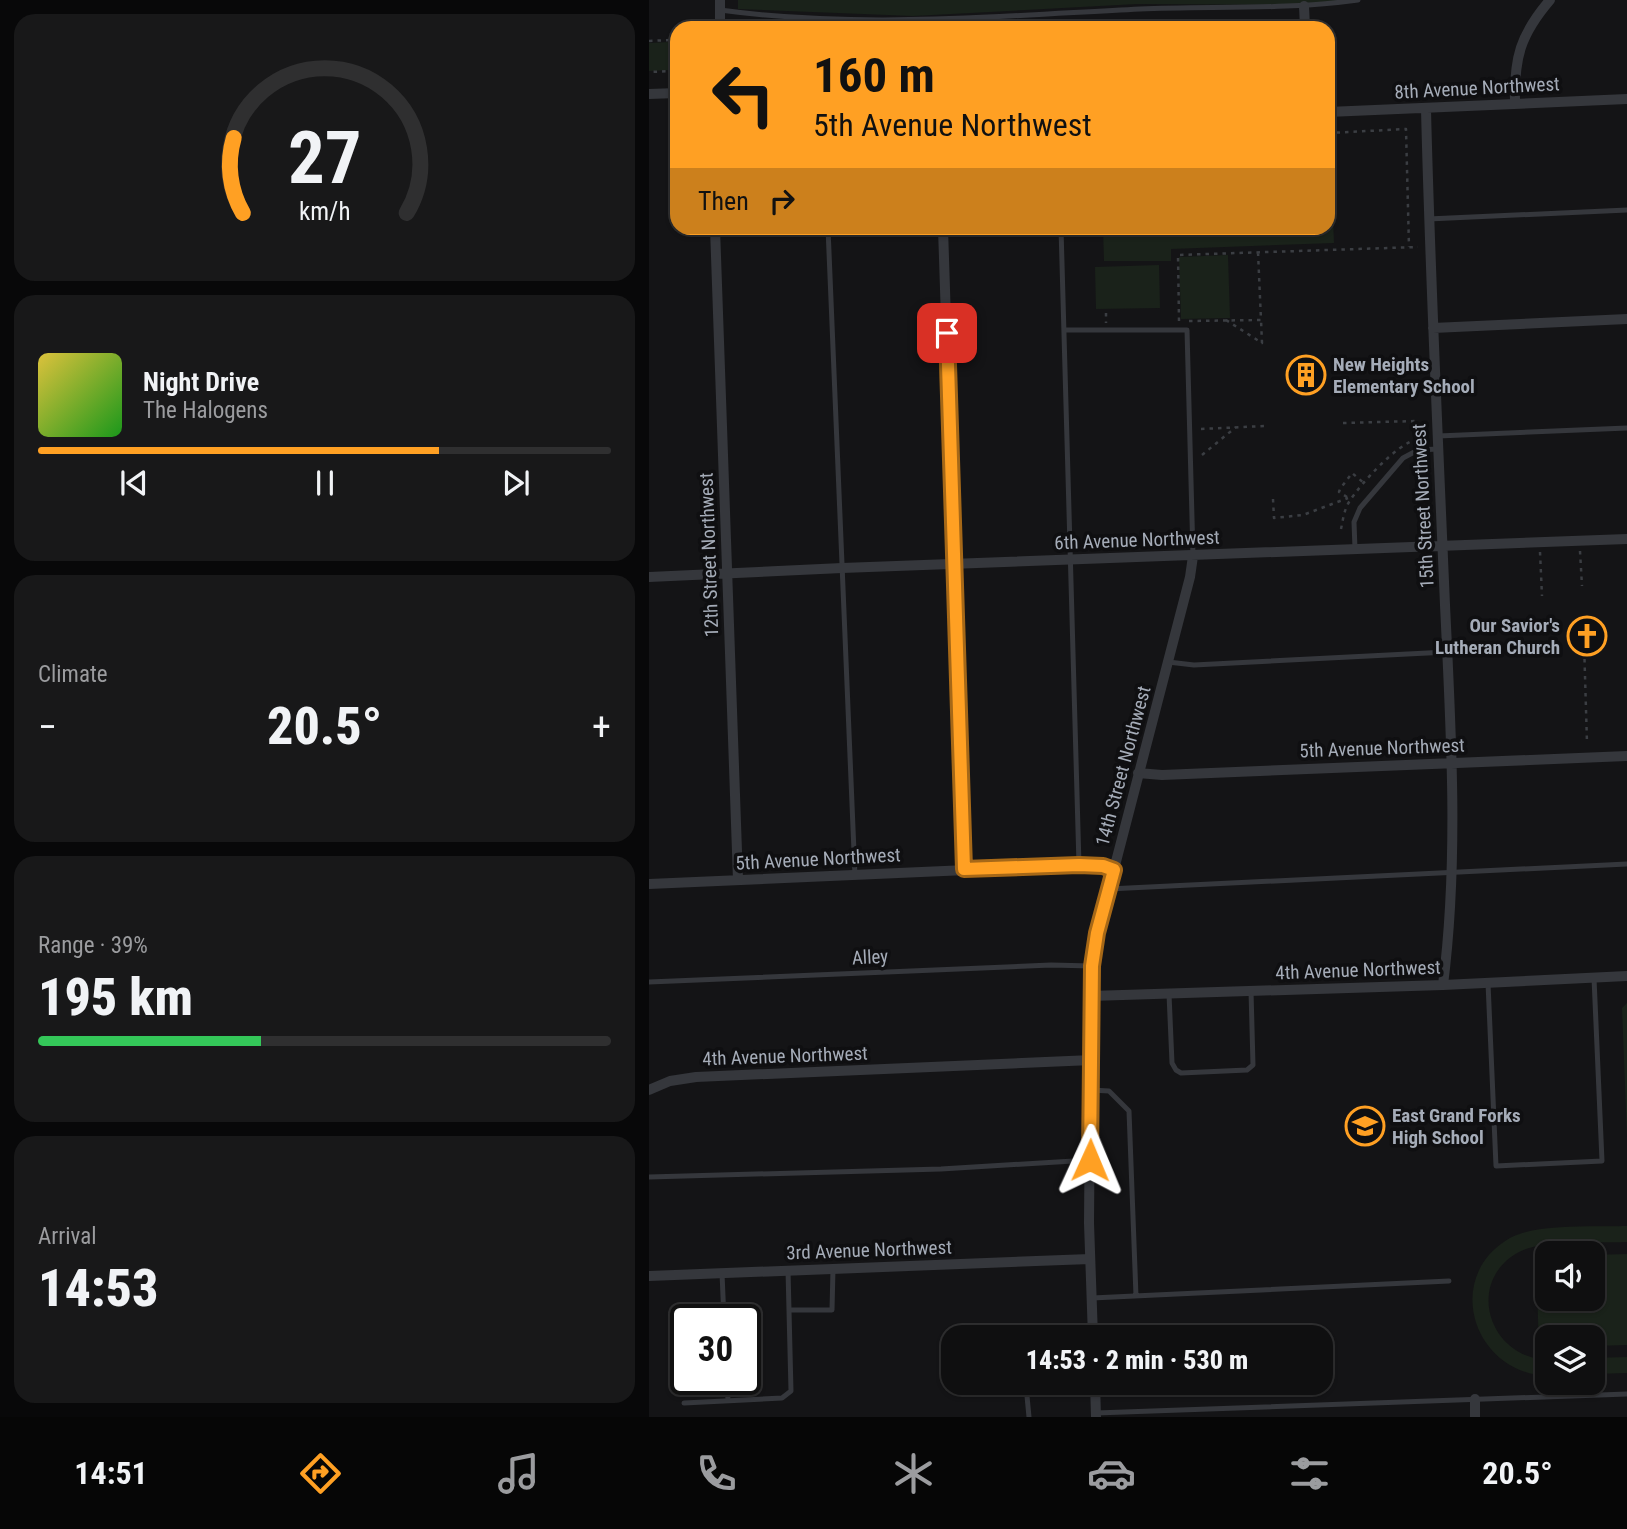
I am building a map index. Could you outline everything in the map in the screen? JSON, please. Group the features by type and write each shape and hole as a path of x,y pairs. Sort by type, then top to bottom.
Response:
{"street":[{"path":"1515,103 1515,72 1521,43 1533,20 1550,0"},
{"path":"1305,6 1305,21"},
{"path":"649,94 670,93"},
{"name":"8th Avenue Northwest","path":"1335,112 1627,99"},
{"name":"15th Street Northwest","path":"1426,108 1428,219 1451,762 1452,871 1443,985"},
{"name":"12th Street Northwest","path":"715,235 738,880"},
{"path":"943,235 964,869"},
{"path":"1433,327 1627,319"},
{"name":"6th Avenue Northwest","path":"649,578 842,568 1627,539"},
{"name":"14th Street Northwest","path":"1092,1325 1090,1259 1092,966 1097,933 1193,556"},
{"name":"5th Avenue Northwest","path":"1138,773 1162,775 1627,755"},
{"name":"5th Avenue Northwest","path":"649,884 1079,865 1103,866 1114,870"},
{"name":"4th Avenue Northwest","path":"1091,996 1443,985 1627,976"},
{"name":"4th Avenue Northwest","path":"649,1090 670,1081 696,1077 1092,1060"},
{"name":"3rd Avenue Northwest","path":"649,1276 1090,1259"},
{"path":"1095,1395 1096,1415"},
{"path":"1475,1399 1475,1417"}],"lane":[{"path":"720,5 840,19 902,20 1141,9 1305,6 1358,0"},
{"path":"1428,219 1627,210"},
{"path":"828,235 855,876"},
{"path":"1061,235 1079,865"},
{"name":"14th Street Northwest","path":"1065,330 1187,330 1193,556"},
{"path":"1438,436 1627,428"},
{"path":"1355,550 1354,522 1360,508 1403,458 1418,450 1438,449"},
{"path":"1168,662 1194,665 1447,652"},
{"path":"1109,888 1627,864"},
{"name":"Alley","path":"649,982 1051,965 1092,966"},
{"path":"1488,983 1496,1166 1602,1161 1594,978"},
{"path":"1169,994 1172,1063 1181,1073 1247,1070 1253,1065 1251,991"},
{"path":"1091,1090 1109,1091 1129,1111 1136,1296"},
{"path":"649,1177 941,1169 1090,1160"},
{"path":"789,1310 832,1310 833,1269"},
{"path":"684,1403 783,1398 791,1391 788,1270"},
{"path":"722,1273 723,1304"},
{"path":"1091,1298 1449,1281"},
{"path":"1096,1415 1627,1394"},
{"path":"728,1395 728,1401"},
{"path":"1027,1396 1029,1417"}],"path":[{"path":"649,41 670,40"},
{"path":"653,83 651,72 670,71"},
{"path":"1335,132 1406,129 1409,247"},
{"path":"1261,320 1179,321 1178,255 1418,247"},
{"path":"1226,320 1262,343 1258,252"},
{"path":"1106,313 1106,323"},
{"path":"1343,423 1417,421"},
{"path":"1201,429 1265,426"},
{"path":"1202,455 1236,427"},
{"path":"1273,499 1274,518 1303,515 1349,499 1339,492 1352,473 1365,484"},
{"path":"1579,541 1582,586"},
{"path":"1540,542 1542,596"},
{"path":"1584,642 1587,743"}],"shaded area":[{"path":"738,0 1351,0 1324,5 1137,4 913,16 738,9"},
{"path":"669,42 670,70 649,71 649,43"},
{"path":"1103,235 1334,235 1334,243 1171,249 1171,261 1104,261"},
{"path":"1228,255 1230,318 1181,319 1179,257"},
{"path":"1159,265 1160,308 1096,309 1095,267"},
{"path":"1627,1003 1627,1137 1622,1008"},
{"path":"1627,1226 1627,1242 1535,1241 1535,1247 1519,1252 1502,1265 1492,1281 1489,1298 1491,1316 1498,1332 1510,1346 1535,1358 1535,1373 1521,1370 1500,1358 1485,1341 1475,1320 1472,1297 1477,1275 1489,1255 1510,1238 1535,1230"},
{"path":"1627,1254 1627,1345 1605,1346 1605,1325 1538,1325 1538,1311 1605,1311 1605,1255"},
{"path":"1627,1357 1627,1373 1605,1374 1605,1358"}],"place":[{"name":"New Heights Elementary School","path":"1306,375"},
{"name":"Our Savior's Lutheran Church","path":"1587,636"},
{"name":"East Grand Forks High School","path":"1365,1126"}],"route":[{"path":"947,333 964,869 1092,865 1114,870 1093,950 1090,1160"}]}
